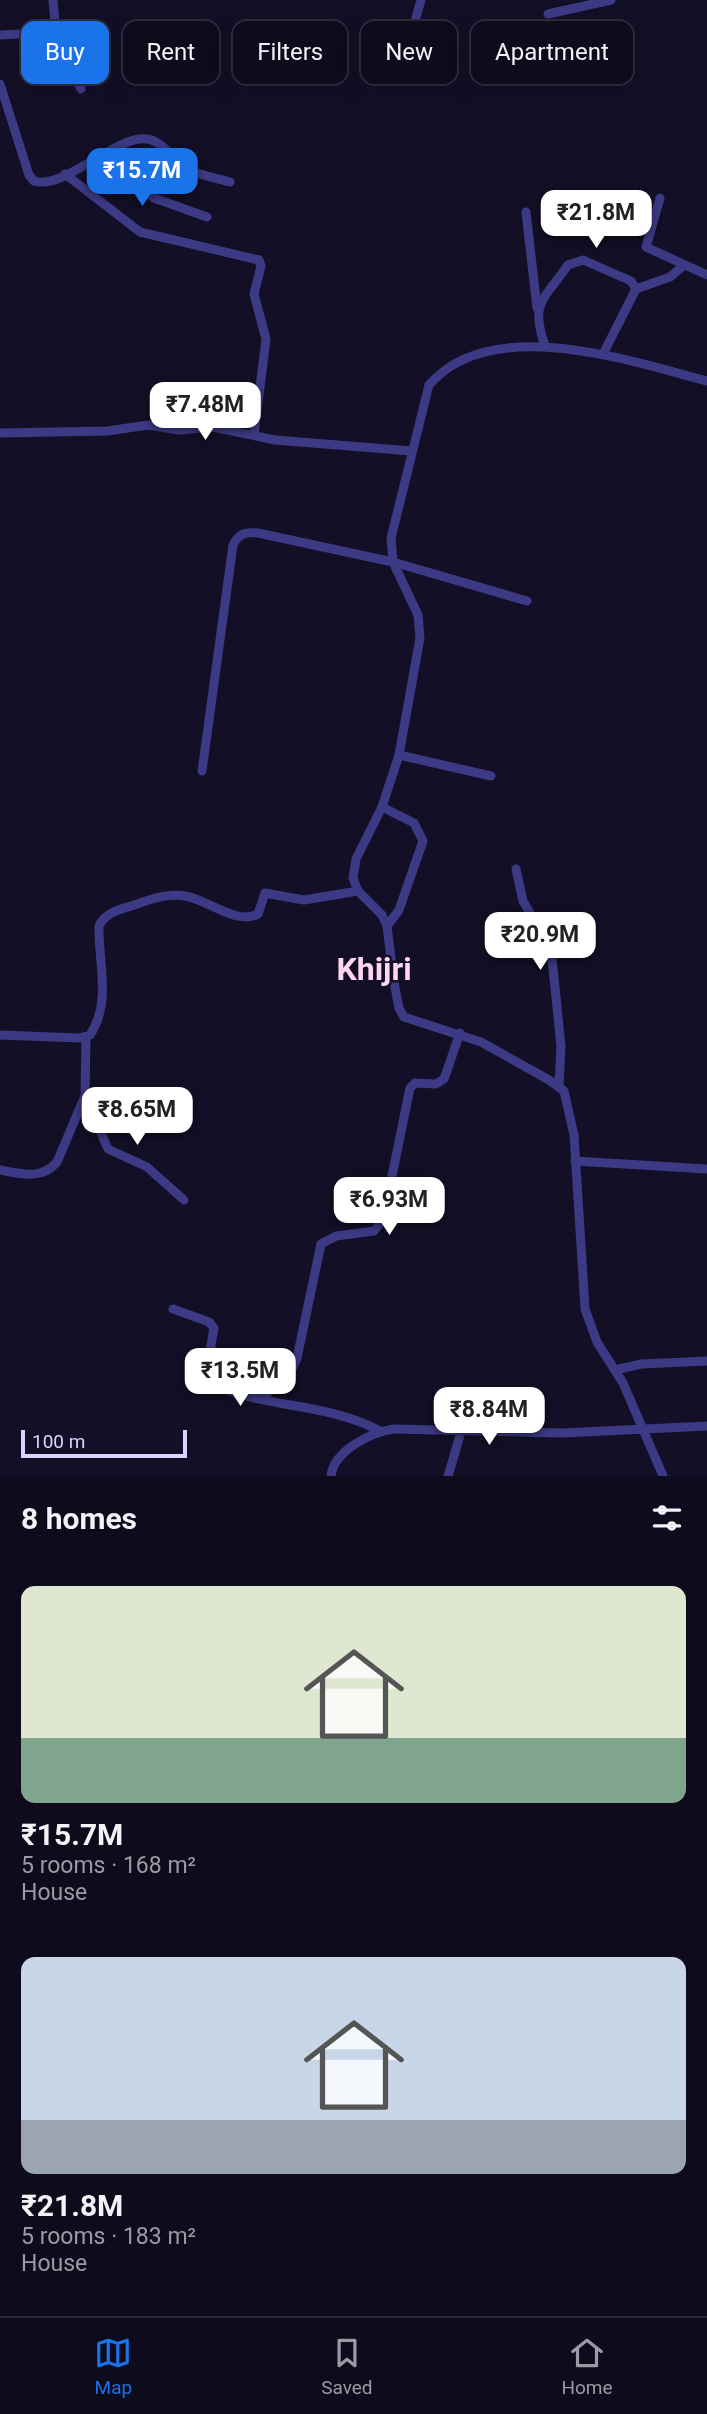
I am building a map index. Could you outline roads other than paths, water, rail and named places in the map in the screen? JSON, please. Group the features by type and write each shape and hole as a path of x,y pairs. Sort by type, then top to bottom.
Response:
{"street":[{"path":"53,0 55,21"},
{"path":"415,21 421,0"},
{"path":"548,14 611,0"},
{"path":"0,35 21,34"},
{"path":"0,84 29,175 41,183 128,142 148,139 165,148 190,170 230,182"},
{"path":"79,84 81,89"},
{"path":"100,156 154,198 207,217"},
{"path":"65,174 140,232 259,260 261,266 254,294 266,339 254,435"},
{"path":"660,198 646,247 707,275"},
{"path":"526,212 537,321 545,346"},
{"path":"537,310 568,265 577,260 631,281 636,289"},
{"path":"603,354 636,289 670,277 683,266"},
{"path":"559,1086 460,1033 408,1020 399,1008 387,926 382,915 358,891 353,878 356,859 382,807 399,755 420,622 393,562 391,538 394,517 429,385 443,369 472,355 545,346 603,354 707,381"},
{"path":"0,433 107,430 148,425 179,430 213,427 275,440 412,451"},
{"path":"202,771 231,557 237,537 246,532 393,562 527,601"},
{"path":"399,755 491,776"},
{"path":"382,807 414,823 421,830 423,841 399,910 387,926"},
{"path":"516,869 523,901 531,918 549,943 553,956 561,1046 559,1086 571,1112 584,1308 597,1342 615,1370 663,1476"},
{"path":"0,1170 36,1175 52,1168 62,1153 85,1096 86,1037 95,1026 103,987 99,926 107,915 158,897 182,895 235,915 254,916 258,914 265,894 304,900 358,891"},
{"path":"262,1398 291,1372 297,1357 321,1244 336,1236 374,1231 383,1220 410,1088 415,1083 441,1083 460,1033"},
{"path":"0,1035 86,1037"},
{"path":"85,1096 108,1149 147,1167 184,1200"},
{"path":"575,1161 707,1169"},
{"path":"173,1309 214,1326 215,1333 206,1374 208,1382 262,1398 345,1415 380,1431"},
{"path":"615,1370 641,1364 707,1361"},
{"path":"331,1476 336,1462 346,1452 380,1431 414,1428 461,1432 643,1430 707,1426"},
{"path":"448,1476 461,1432"}],"district":[{"name":"Khijri","path":"374,969"}]}
